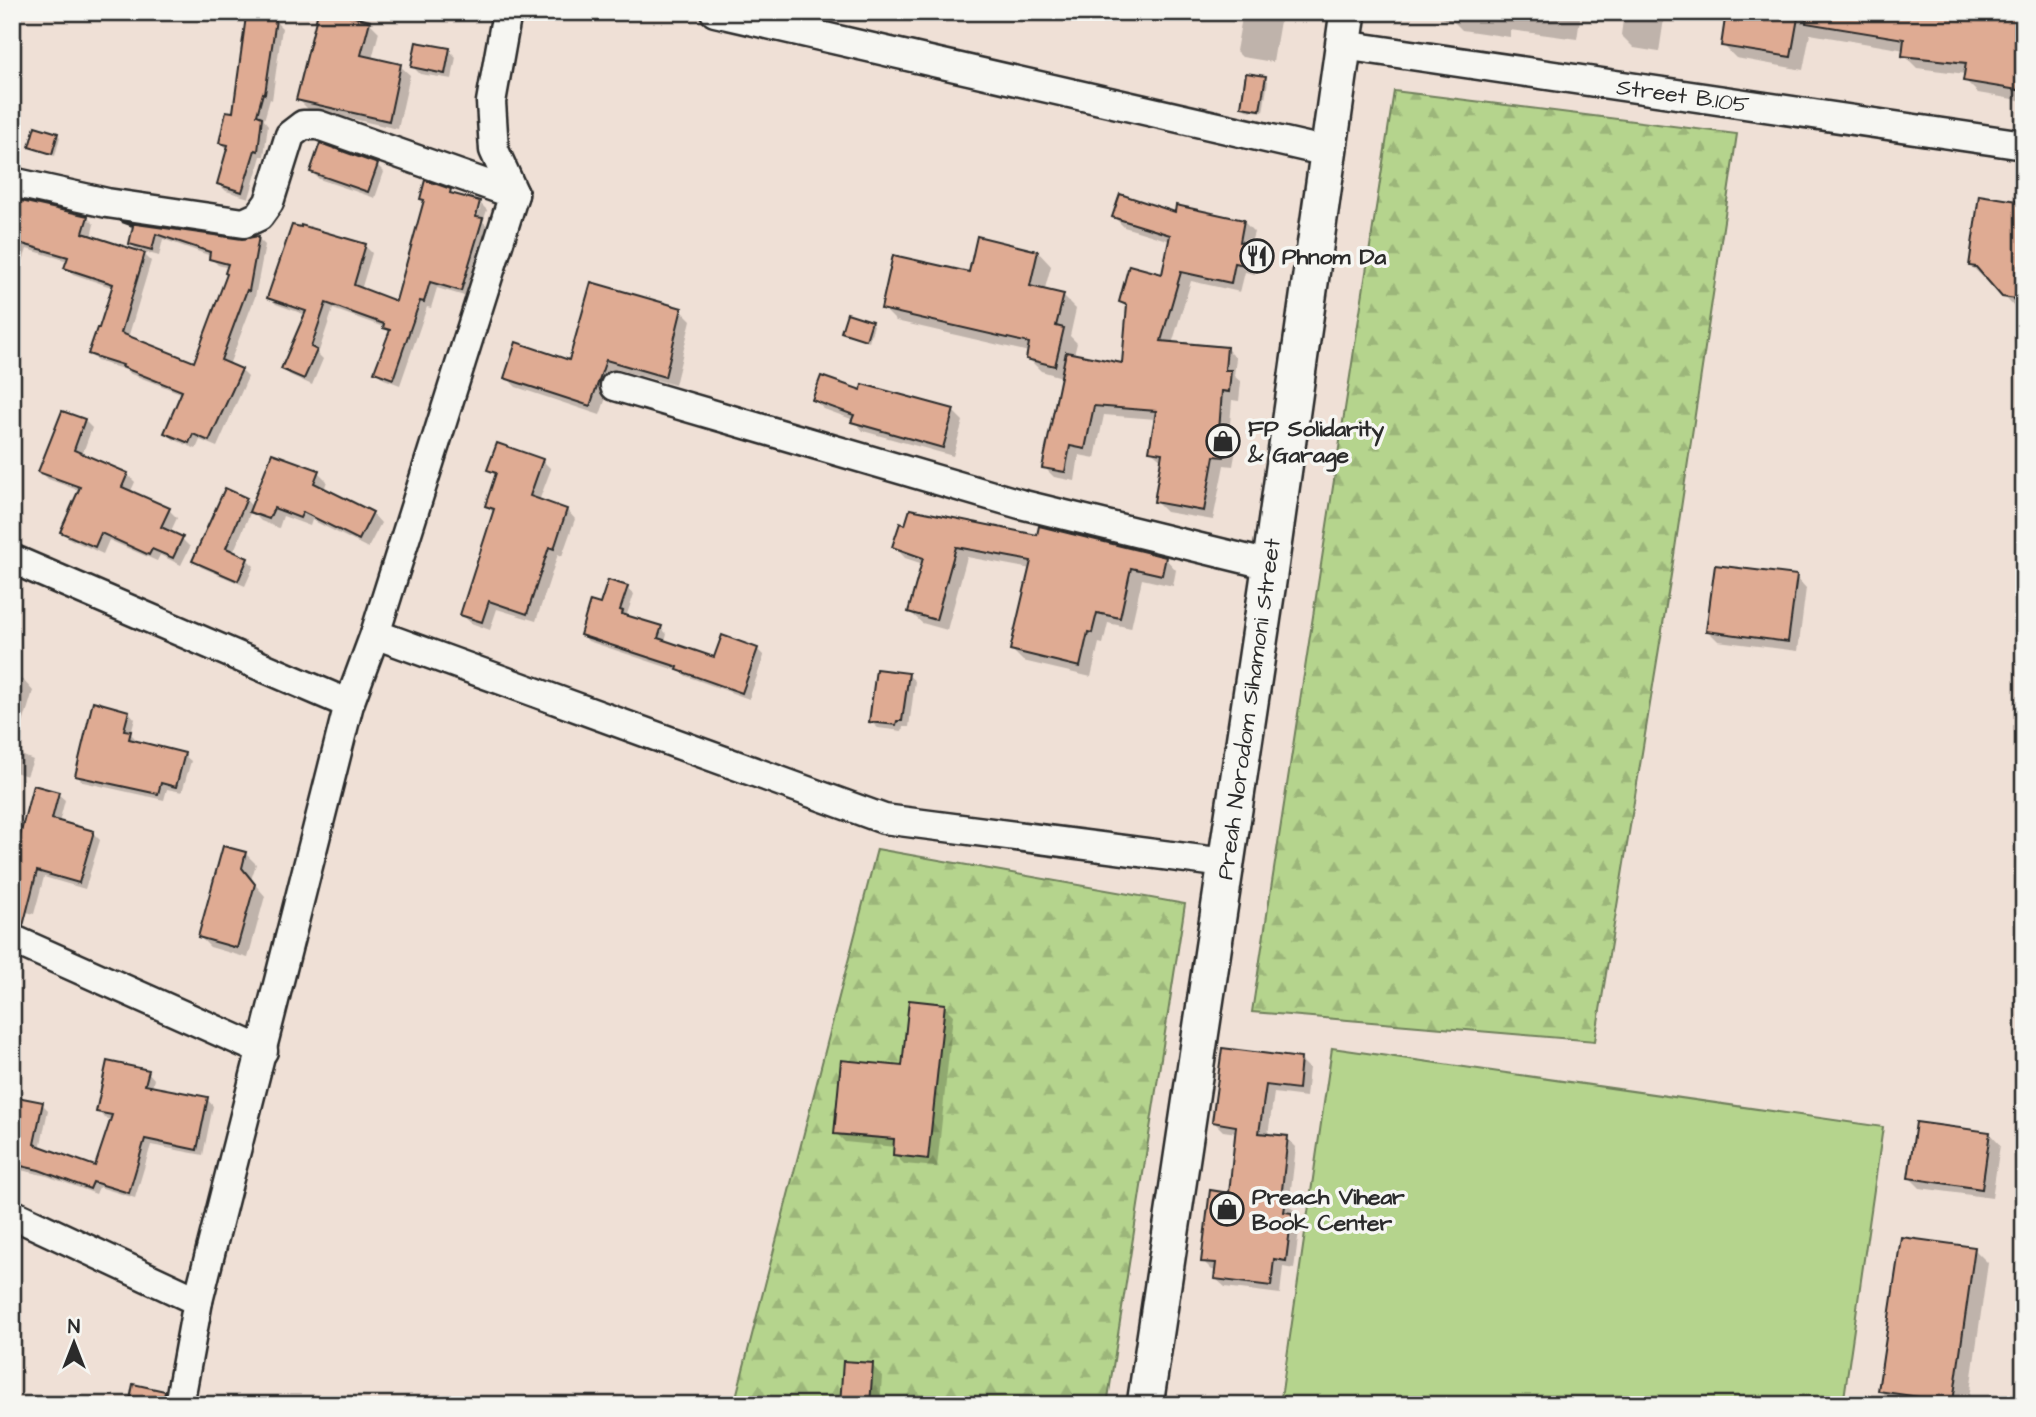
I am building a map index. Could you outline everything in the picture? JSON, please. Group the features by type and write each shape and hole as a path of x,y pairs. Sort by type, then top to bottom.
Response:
{"main road":[{"name":"Preah Norodom Sihamoni Street","path":"1145,1405 1270,565 1345,29"}],"street":[{"path":"178,1405 198,1301 349,704 375,634 457,381 514,194 494,150 491,102 508,12"},
{"path":"715,12 1328,152"},
{"name":"Street B.105","path":"1345,29 2024,145"},
{"path":"12,182 107,203 244,223 260,216 269,202 290,135 303,125 318,125 514,194"},
{"path":"615,386 1020,504 1270,565"},
{"path":"12,559 349,704"},
{"path":"375,634 884,819 1225,863"},
{"path":"12,939 263,1051"},
{"path":"12,1214 198,1301"}],"green space":[{"path":"1394,91 1737,134 1671,575 1595,1041 1252,1012"},
{"path":"877,849 1185,904 1107,1405 734,1405"},
{"path":"1332,1048 1883,1127 1843,1405 1280,1405"}],"building":[{"path":"318,12 335,12 370,21 361,55 401,64 389,121 296,100"},
{"path":"1726,12 1799,12 1791,57 1721,46"},
{"path":"1807,12 2024,12 2024,91 1963,81 1966,63 1902,56 1904,39 1806,23"},
{"path":"246,16 276,19 265,94 263,93 257,115 262,117 258,151 255,150 242,192 217,184 228,145 219,143 226,111 233,112"},
{"path":"416,42 450,48 445,74 411,67"},
{"path":"1246,73 1266,76 1260,110 1241,107"},
{"path":"35,126 58,133 52,154 29,147"},
{"path":"320,143 378,164 368,192 310,172"},
{"path":"425,180 451,189 450,193 480,201 476,217 483,218 461,291 430,282 424,302 420,301 393,379 374,372 390,330 383,328 384,324 326,303 311,347 317,350 304,379 281,369 306,311 267,298 292,225 301,225 366,244 354,285 396,301 424,200 420,199"},
{"path":"1120,194 1175,212 1176,205 1244,220 1240,242 1250,244 1245,265 1235,263 1231,283 1181,272 1161,341 1227,347 1225,370 1231,370 1229,392 1222,391 1219,431 1228,432 1224,457 1214,456 1204,511 1154,502 1162,453 1149,451 1156,411 1094,406 1085,449 1070,446 1065,472 1042,468 1066,352 1122,363 1127,305 1119,302 1129,265 1162,274 1170,235 1112,217"},
{"path":"1979,195 2024,202 2024,300 2002,297 1976,267 1969,266"},
{"path":"12,199 88,216 83,233 145,253 121,333 194,362 227,274 228,264 209,259 210,252 156,234 152,250 129,244 133,226 122,222 242,239 259,236 249,291 247,290 221,360 242,369 209,441 193,434 189,443 164,433 182,391 122,367 123,365 88,354 113,284 64,268 68,257 12,241"},
{"path":"977,236 1038,251 1030,286 1064,294 1056,326 1064,328 1055,366 1026,359 1029,343 881,309 893,255 969,272"},
{"path":"591,282 682,308 665,377 606,360 590,406 504,378 516,342 569,360"},
{"path":"847,313 872,321 866,340 841,332"},
{"path":"821,376 861,390 862,384 954,409 943,448 851,422 854,415 812,400"},
{"path":"62,411 85,419 74,450 128,473 122,487 170,508 161,527 183,537 173,558 152,549 149,555 101,533 95,547 60,532 80,487 38,472"},
{"path":"497,443 543,459 530,496 567,509 554,549 549,547 527,614 489,601 482,622 460,615 494,509 485,506 496,473 487,470"},
{"path":"272,453 319,470 314,483 373,512 359,540 303,512 300,518 274,508 269,519 249,512"},
{"path":"225,488 247,498 226,548 248,558 238,581 192,561"},
{"path":"910,509 1037,535 1039,526 1166,557 1162,575 1131,568 1120,618 1097,613 1092,633 1088,632 1080,667 1010,650 1031,561 956,547 936,620 908,612 923,558 892,547 900,523 905,525"},
{"path":"1715,565 1797,575 1788,642 1706,631"},
{"path":"608,580 628,586 620,610 623,611 622,614 662,626 658,638 714,657 722,635 758,648 742,693 677,670 678,667 580,635 590,601 600,604"},
{"path":"876,669 909,673 902,721 897,721 896,725 869,722"},
{"path":"93,701 129,711 124,730 131,731 129,739 185,753 176,787 161,783 158,794 75,776"},
{"path":"33,785 59,792 52,819 94,831 79,883 37,871 23,926 12,923 12,867"},
{"path":"223,846 246,852 242,868 255,884 237,948 198,937"},
{"path":"909,1000 945,1004 928,1159 893,1155 894,1139 834,1134 841,1060 902,1066"},
{"path":"1222,1048 1301,1058 1298,1089 1266,1085 1259,1133 1288,1136 1281,1199 1286,1200 1284,1212 1292,1213 1286,1261 1274,1259 1271,1286 1214,1279 1216,1263 1201,1262 1210,1190 1229,1193 1236,1126 1212,1122"},
{"path":"107,1061 149,1070 145,1085 208,1097 197,1150 145,1139 129,1193 93,1182 90,1189 39,1170 12,1164 12,1096 43,1102 34,1144 95,1166 112,1115 96,1112"},
{"path":"1916,1122 1990,1132 1982,1189 1908,1178"},
{"path":"1901,1237 1975,1247 1953,1402 1878,1391"},
{"path":"843,1361 873,1363 870,1405 840,1405"},
{"path":"133,1384 165,1391 163,1405 129,1405"}],"place":[{"name":"Phnom Da","path":"1257,256"},
{"name":"FP Solidarity & Garage","path":"1223,441"},
{"name":"Preach Vihear Book Center","path":"1227,1209"}]}
